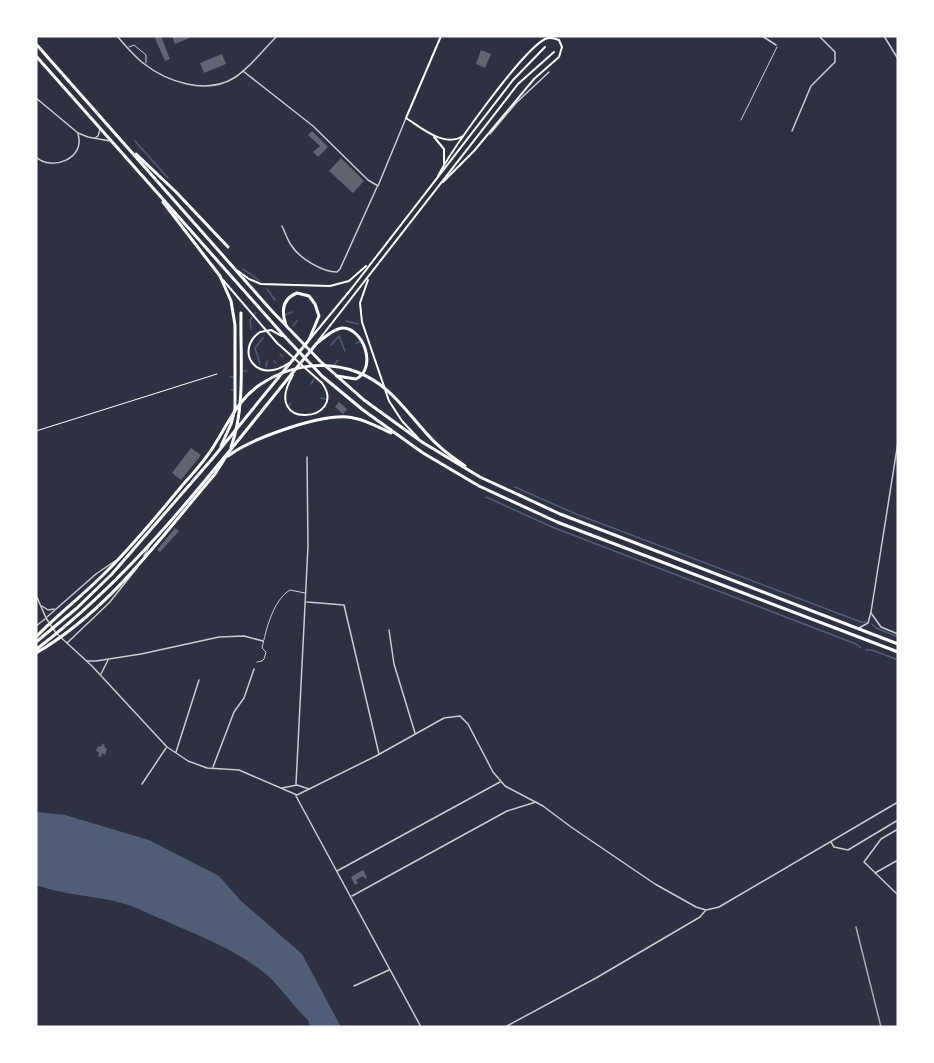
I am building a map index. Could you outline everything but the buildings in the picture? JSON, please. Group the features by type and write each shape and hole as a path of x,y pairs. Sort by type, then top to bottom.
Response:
{"highway":[{"path":"36,44 320,361 364,400 432,449 480,477 560,514 898,644"},
{"path":"36,56 287,339 314,367 363,410 399,437 441,465 525,509 898,652"},
{"path":"130,149 173,188 228,247"},
{"path":"157,193 219,276 230,298 235,319 234,415 212,459"},
{"path":"36,637 60,622 94,592 138,545 309,340 319,313 314,301 306,294 294,293 285,302 283,315 287,326"},
{"path":"37,651 68,632 91,614 132,572 225,459 232,446 238,424 241,313"},
{"path":"50,642 98,598 153,539 214,469 317,343 334,330 341,328 352,331 359,339 368,362 364,374 356,379 335,376"},
{"path":"36,642 57,618 97,582 129,548 210,452 238,406 253,389 268,379 298,368 334,366 370,378 398,399 438,445 480,477"},
{"path":"214,469 230,454 260,438 277,431 335,418 352,418 399,437"}],"main road":[{"path":"441,36 406,118 440,142 445,153 442,167"},
{"path":"435,181 442,167 507,79 529,54 547,39 559,40 562,46 559,57 534,79 466,160 440,185"},
{"path":"309,340 513,80 545,47"},
{"path":"317,343 518,84 554,52"},
{"path":"432,135 449,141 465,135"},
{"path":"236,269 249,279 261,284 335,286 354,278 372,260"},
{"path":"373,271 360,303 362,322 389,401 402,421 422,442"},
{"path":"219,276 277,343 325,386 326,403 318,413 310,416 302,416 290,409 284,399 286,386 299,365"},
{"path":"287,339 271,330 260,332 249,344 250,358 257,367 267,371 277,370 294,359"}],"street":[{"path":"117,36 146,65 170,77 197,86 224,83 243,71 277,36"},
{"path":"762,36 776,45"},
{"path":"792,131 811,86 836,62 835,52 819,36"},
{"path":"884,36 898,59"},
{"path":"243,71 313,126 368,180 378,186"},
{"path":"487,136 493,132 516,103 549,72"},
{"path":"36,98 83,136 113,143"},
{"path":"282,226 290,244 304,258 329,271 338,272 378,186 406,118"},
{"path":"94,138 99,134 99,127"},
{"path":"36,157 47,164 62,162 80,146 78,133"},
{"path":"858,628 866,626 870,612 898,442"},
{"path":"307,457 306,593 295,785 292,789 420,1027"},
{"path":"66,644 128,582 153,539"},
{"path":"36,626 96,574 138,545"},
{"path":"36,595 46,618 66,644 92,666 168,747 188,761 212,768 239,770 295,794 300,794 444,718 457,715 463,717 500,782 537,802 655,884 696,907 706,910 719,907 898,802"},
{"path":"305,602 344,605 379,754"},
{"path":"39,603 48,610 55,609"},
{"path":"870,612 881,627 898,634"},
{"path":"388,630 394,664 416,734"},
{"path":"86,660 96,662 108,660 219,637 244,636 263,641"},
{"path":"100,675 108,660"},
{"path":"92,666 96,662"},
{"path":"212,768 234,712 244,698 254,669"},
{"path":"176,753 199,680"},
{"path":"142,784 168,747"},
{"path":"336,872 500,782"},
{"path":"280,787 295,785 310,789"},
{"path":"300,786 300,794"},
{"path":"350,897 507,811 517,806 537,802"},
{"path":"831,842 834,848 848,850 898,820"},
{"path":"898,829 881,839 864,861 897,891 898,895"},
{"path":"876,873 898,860"},
{"path":"505,1027 596,978 700,917 706,910"},
{"path":"354,986 390,970"}],"lane":[{"path":"127,47 134,45 146,55 146,65"},
{"path":"741,120 777,48 776,45"},
{"path":"257,662 262,661 266,656 262,648 263,641 279,600 290,590 306,593"}],"path":[{"path":"36,431 217,374"}],"water":[{"path":"36,812 65,815 149,840 219,876 241,901 302,954 341,1027 310,1027 308,1020 268,976 256,966 216,943 129,905 36,885"}],"waterway":[{"path":"135,141 168,178"},
{"path":"243,269 259,280"},
{"path":"267,289 275,300"},
{"path":"251,329 250,320 256,312"},
{"path":"285,315 292,312"},
{"path":"293,326 297,321"},
{"path":"346,321 358,324"},
{"path":"331,345 339,336 345,351"},
{"path":"260,364 255,348 263,338"},
{"path":"356,343 360,342"},
{"path":"280,354 283,357"},
{"path":"334,365 338,360"},
{"path":"266,367 267,361"},
{"path":"311,384 314,379"},
{"path":"321,398 325,399"},
{"path":"515,487 576,514 866,622"},
{"path":"486,497 552,527 856,644 861,648"},
{"path":"872,624 898,637"},
{"path":"866,650 898,660"}],"railway":[{"path":"856,927 881,1027"}]}
